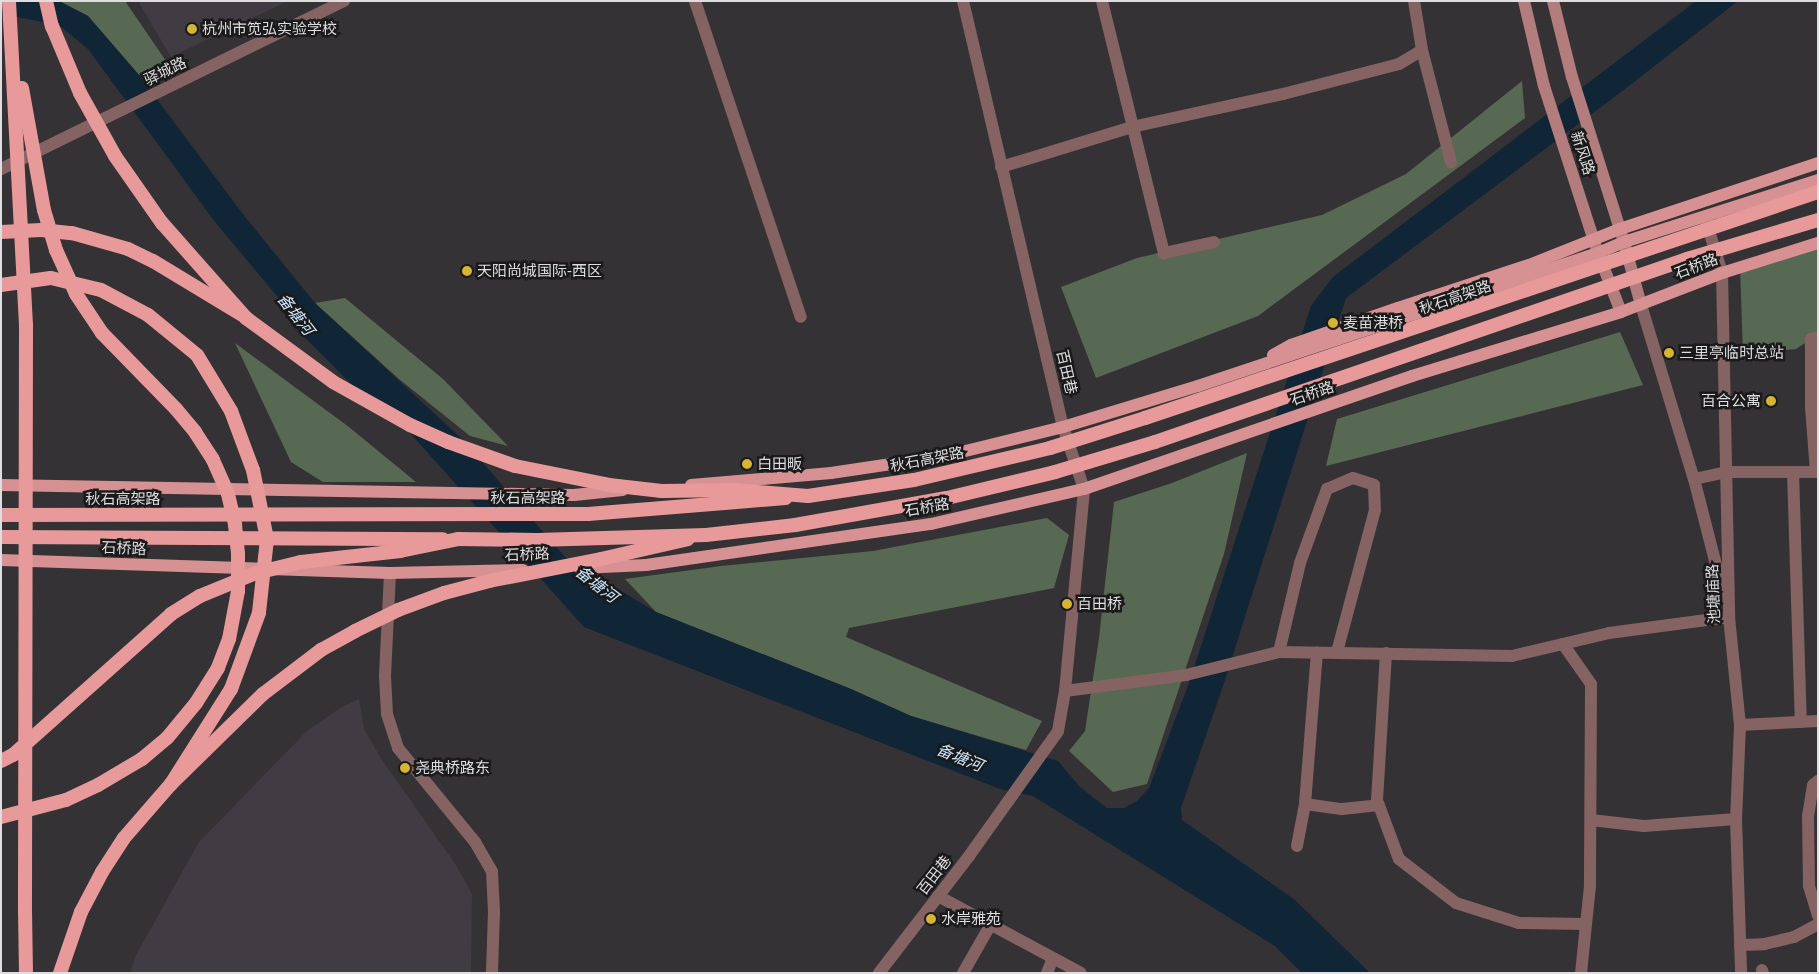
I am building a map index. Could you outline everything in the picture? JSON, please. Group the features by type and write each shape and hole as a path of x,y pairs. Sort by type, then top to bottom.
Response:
{"highway":[{"path":"9,1 26,325 26,973"},
{"path":"46,1 52,26 80,93 115,156 162,223 246,318"},
{"path":"1,817 66,800 98,785 142,758 167,738 196,703 218,668 229,639 238,591 238,554 235,525 228,494 213,460 195,432 176,409 102,332 86,311 56,250 37,177 10,18"},
{"name":"秋石高架路","path":"1,515 588,514 808,496 914,480 1050,448 1163,412 1818,192"},
{"path":"1,537 595,539 706,535 795,525 947,498 1055,472 1155,442 1687,259 1818,220"},
{"path":"1,232 41,230 72,233 128,248 153,261 246,318 333,382 366,402 410,425 481,455 515,466 626,487 662,491 732,490 808,496"},
{"path":"1,285 51,278 101,290 148,315 197,355 231,411 253,470 267,539 259,613 231,689 171,784"},
{"path":"60,973 81,912 102,872 124,838 171,784 234,720 287,675 322,650 398,610 444,593 489,581 706,535"},
{"path":"1,761 13,755 63,713 159,624 185,605 214,589 256,573 300,562 400,551 458,539"}],"main road":[{"name":"新风路","path":"1524,1 1550,104 1567,159 1593,240 1621,312"},
{"name":"新风路","path":"1553,1 1575,85 1624,242 1641,305"},
{"path":"1,485 574,495 831,473 945,456 1063,427 1240,372 1293,350 1529,265 1620,229 1818,163"},
{"path":"1351,330 1598,253 1624,242 1818,180"},
{"name":"石桥路","path":"1,560 390,574 487,572 646,565 931,524 1084,490 1412,376 1621,312 1722,273 1818,243"}],"street":[{"name":"驿城路","path":"1,169 344,1"},
{"path":"695,1 800,317"},
{"name":"百田巷","path":"879,973 938,896 1058,731 1065,692 1084,490 1063,427 962,1"},
{"path":"1102,1 1164,253 1214,242"},
{"path":"1414,1 1422,50 1451,162"},
{"path":"1002,167 1132,127 1283,94 1399,64 1422,50"},
{"name":"池塘庙路","path":"1705,216 1722,273 1729,617 1740,725 1736,819 1741,973"},
{"path":"1065,692 1186,674 1279,652 1512,656 1609,633 1729,617 1694,479 1641,305"},
{"path":"1694,479 1726,472 1817,472 1811,407 1811,339 1818,337"},
{"path":"1793,472 1801,722"},
{"path":"1279,652 1300,563 1327,489 1353,478 1374,486 1375,510 1337,652"},
{"path":"390,574 384,676 387,714 398,748 475,842 492,872 494,912 492,973"},
{"path":"1563,644 1591,684 1590,886 1581,973"},
{"path":"1297,846 1305,804 1317,652"},
{"path":"1386,653 1377,800 1399,859 1456,903 1519,923 1586,924"},
{"path":"1740,725 1818,721"},
{"path":"1818,781 1813,786 1808,815 1809,886 1818,916"},
{"path":"1305,804 1342,809 1379,805"},
{"path":"1591,820 1644,826 1736,819"},
{"path":"938,896 1081,973"},
{"path":"963,973 991,924"},
{"path":"1740,945 1764,944 1794,936 1818,924"},
{"path":"1047,973 1052,958"}],"shaded area":[{"name":"杭州市笕弘实验学校","path":"138,1 288,1 171,57"},
{"path":"359,699 364,729 382,760 456,865 472,894 471,973 130,973 136,955 199,842 307,731 340,708"}],"green space":[{"path":"59,1 125,1 166,61 139,75 88,16"},
{"path":"1522,81 1525,118 1258,316 1096,378 1061,287 1137,258 1322,215 1406,174"},
{"path":"1818,243 1818,337 1811,339 1796,349 1743,354 1740,268"},
{"path":"345,298 443,379 508,446 470,436 399,379 315,303"},
{"path":"1620,332 1643,385 1326,466 1337,419"},
{"path":"235,343 349,427 416,482 323,482 291,462"},
{"path":"1247,453 1224,554 1147,784 1113,792 1069,751 1085,731 1099,638 1114,502 1172,483"},
{"path":"1047,518 1069,535 1054,588 849,628 846,637 1042,721 1026,750 911,716 851,689 656,612 625,579 721,566 873,551"}],"water":[{"path":"1,1 59,1 88,16 139,75 242,213 315,303 463,440 565,557 656,612 851,689 911,716 1058,761 1080,787 1107,808 1124,808 1137,801 1149,788 1189,683 1311,306 1333,277 1696,1 1738,1 1621,92 1346,298 1225,680 1181,808 1182,820 1295,900 1370,973 1302,973 1275,946 1033,796 1000,789 584,627 410,433 297,320 215,222 88,49 59,25 1,14"}],"waterway":[{"name":"备塘河","path":"287,305 297,320 388,411"}],"place":[{"name":"杭州市笕弘实验学校","path":"192,29"},
{"name":"天阳尚城国际-西区","path":"467,271"},
{"name":"麦苗港桥","path":"1333,323"},
{"name":"三里亭临时总站","path":"1669,353"},
{"name":"百合公寓","path":"1771,401"},
{"name":"白田畈","path":"747,464"},
{"name":"百田桥","path":"1067,604"},
{"name":"尧典桥路东","path":"405,768"},
{"name":"水岸雅苑","path":"931,919"}]}
